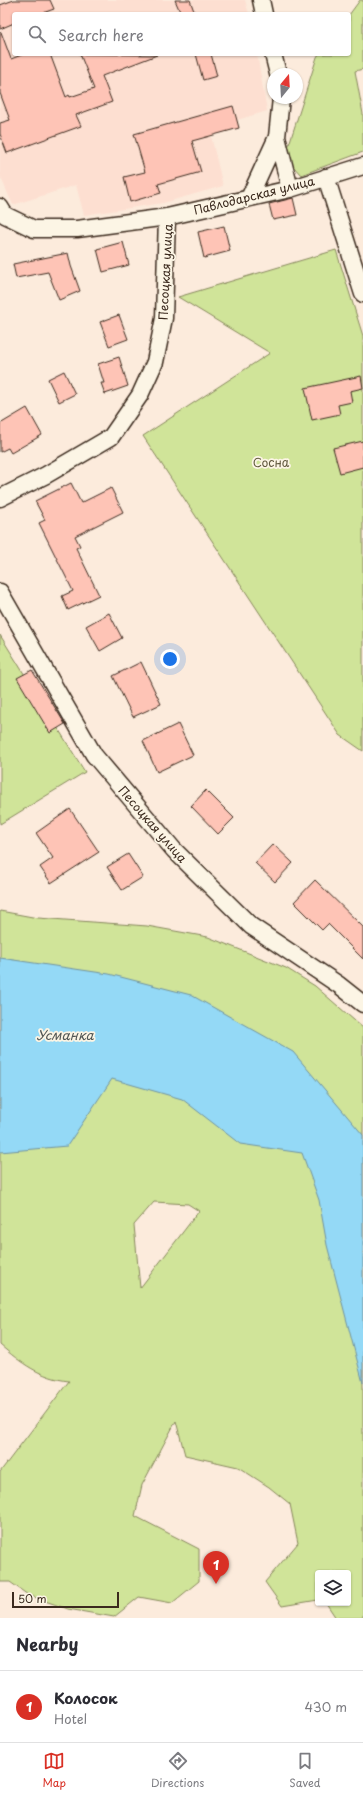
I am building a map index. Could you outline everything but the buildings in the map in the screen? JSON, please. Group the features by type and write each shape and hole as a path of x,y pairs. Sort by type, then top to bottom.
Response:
{"street":[{"path":"261,0 264,12"},
{"path":"274,56 276,68"},
{"path":"249,198 277,137 280,104"},
{"path":"277,137 290,189"},
{"name":"Павлодарская улица","path":"167,216 290,189 363,166"},
{"path":"326,177 363,294"},
{"name":"Песоцкая улица","path":"0,206 4,215 34,229 77,229 167,216 164,318 155,362 140,395 111,438 46,475 0,498"},
{"path":"146,220 166,241"},
{"name":"Песоцкая улица","path":"0,592 94,755 174,850 251,926 339,985 363,1004"}],"shaded area":[{"path":"0,0 245,0 248,12 12,12 12,56 257,56 267,111 237,120 239,128 211,136 223,186 163,203 84,215 76,185 13,205 0,176"}],"green space":[{"path":"360,0 363,0 363,69 355,71 363,114 363,152 301,175 285,157 317,57 351,56 351,12"},
{"name":"Сосна","path":"336,250 363,336 363,751 340,735 143,436 270,353 178,297"},
{"path":"0,635 85,772 0,824"},
{"path":"0,911 38,918 147,926 208,937 286,968 315,986 363,1028 363,1618 336,1618 328,1606 351,1606 351,1570 315,1570 315,1600 282,1606 265,1582 298,1543 290,1504 269,1487 238,1467 185,1455 176,1421 142,1485 135,1516 199,1549 199,1581 172,1603 139,1597 114,1617 68,1609 28,1595 10,1582 0,1582 0,1472 69,1381 49,1377 32,1369 0,1345","holes":["154,1202 188,1204 199,1211 140,1288 134,1225"]}],"water":[{"name":"Усманка","path":"0,958 109,974 191,995 293,1052 363,1135 363,1383 327,1245 319,1200 302,1153 240,1144 182,1099 112,1079 67,1146 0,1152"}],"place":[{"name":"Колосок","path":"216,1584"}]}
